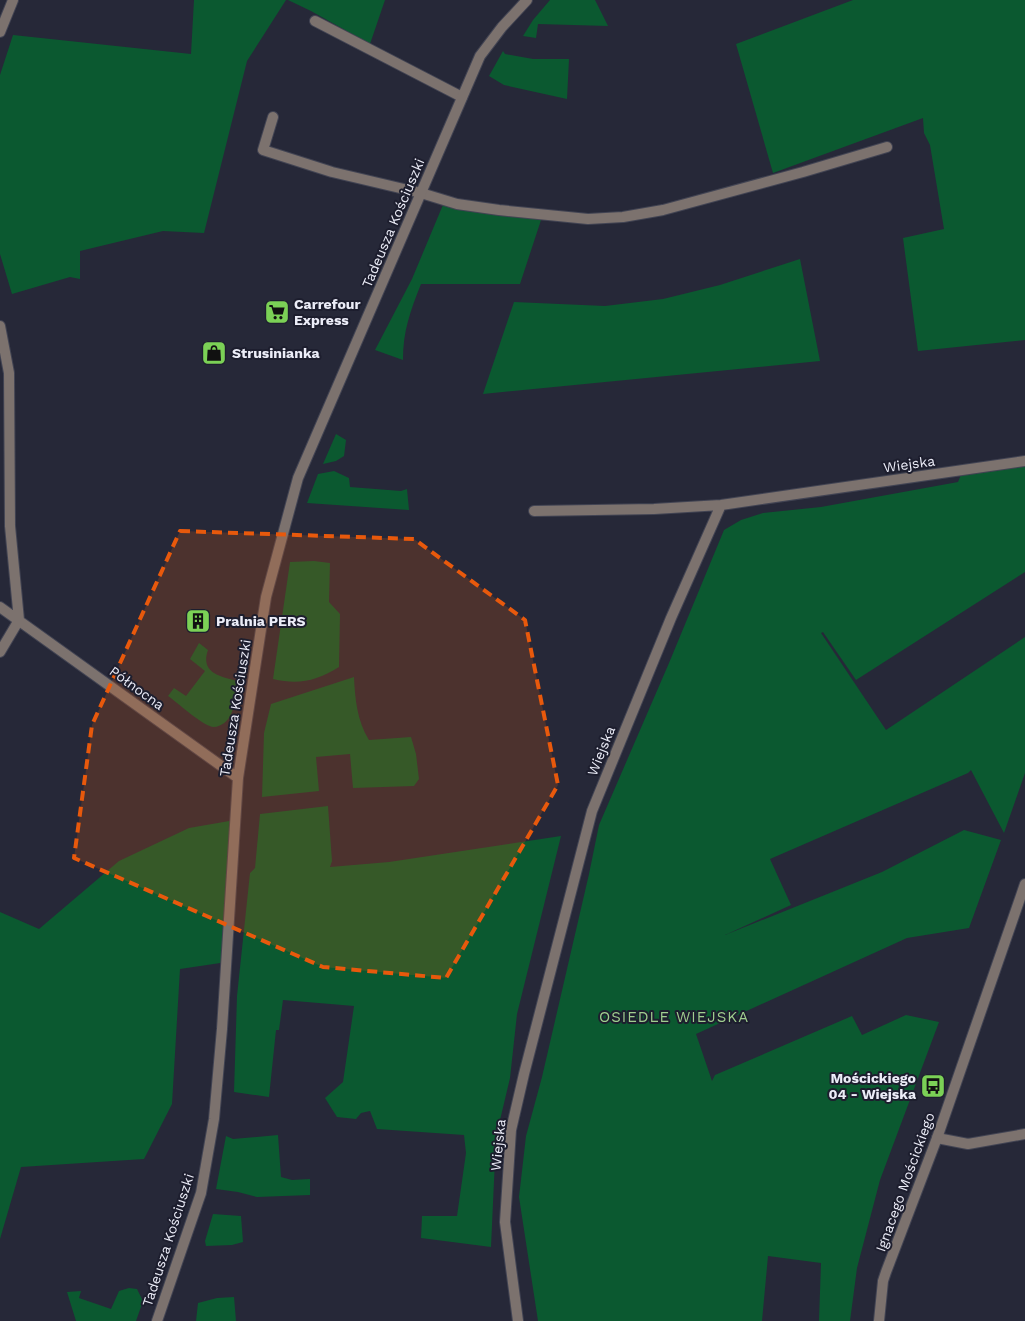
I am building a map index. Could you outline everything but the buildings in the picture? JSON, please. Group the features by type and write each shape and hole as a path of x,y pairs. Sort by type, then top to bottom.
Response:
{"street":[{"path":"0,32 13,0"},
{"name":"Tadeusza Kościuszki","path":"157,1321 201,1192 214,1119 224,1013 238,778 266,597 298,478 480,56 502,27 527,0"},
{"path":"315,21 462,97"},
{"path":"273,117 264,150 332,172 421,193 457,204 588,219 623,217 663,210 803,172 886,146"},
{"path":"0,326 10,373 10,526 19,620 0,652"},
{"name":"Wiejska","path":"518,1321 505,1222 511,1130 524,1074 592,811 671,618 721,505 1025,461"},
{"path":"534,511 654,509 721,505"},
{"name":"Północna","path":"0,607 238,778"},
{"name":"Ignacego Mościckiego","path":"879,1321 884,1281 937,1138 1025,884"},
{"path":"937,1138 968,1144 1025,1134"}],"highlighted area":[{"path":"180,531 414,539 525,620 558,785 446,978 323,967 74,858 92,725"}],"green space":[{"path":"194,0 286,0 247,61 204,233 163,231 80,251 80,279 70,277 12,294 0,254 0,75 13,35 191,54"},
{"path":"288,0 385,0 370,44"},
{"path":"550,0 595,0 608,26 538,24 536,38 523,36 533,20"},
{"path":"853,0 1025,0 1025,340 918,351 903,238 944,229 930,145 924,133 923,118 773,173 736,44"},
{"path":"503,51 505,54 533,59 569,59 567,99 504,85 489,76"},
{"path":"445,200 543,214 520,284 421,284 408,322 404,340 403,360 375,350 412,279"},
{"path":"800,259 820,361 483,394 514,302 605,306 663,299 720,285"},
{"path":"336,434 346,440 344,456 336,461 323,464"},
{"path":"1025,461 1025,572 856,680 823,632 821,633 886,730 1025,637 1025,773 1004,833 971,770 968,773 770,859 791,905 725,935 882,872 964,830 1001,840 969,928 907,938 696,1034 712,1081 715,1075 852,1016 862,1035 906,1015 939,1022 880,1180 857,1268 850,1321 819,1321 821,1263 768,1256 762,1321 538,1321 519,1197 526,1136 542,1077 599,825 724,530 741,520 763,513 821,507 958,482 963,470"},
{"path":"334,471 349,478 350,487 401,491 407,489 409,510 307,503 318,474"},
{"path":"314,561 330,563 329,602 340,614 339,667 315,679 299,682 273,679 290,562"},
{"path":"199,643 208,650 206,658 209,669 218,675 237,681 232,712 226,722 216,727 204,723 168,696 174,688 186,696 205,671 190,659"},
{"path":"354,677 359,717 369,740 411,737 416,754 419,779 414,786 353,788 350,754 316,757 319,791 262,797 264,733 271,704"},
{"path":"328,806 332,861 330,867 389,862 561,836 517,1014 510,1078 496,1137 491,1247 421,1238 422,1216 457,1216 466,1153 464,1135 377,1129 370,1111 361,1113 356,1119 337,1117 325,1098 343,1082 354,1006 283,1000 279,1030 276,1030 269,1097 234,1092 237,996 250,873 255,868 260,814"},
{"path":"235,820 227,962 180,969 172,1104 144,1159 21,1167 0,1239 0,912 39,929 119,861 189,828"},
{"path":"278,1135 281,1177 292,1180 310,1179 310,1195 257,1197 216,1189 226,1136 233,1139"},
{"path":"213,1214 241,1216 243,1242 232,1245 206,1246 205,1241"},
{"path":"129,1288 137,1289 143,1301 136,1321 76,1321 67,1292 81,1291 79,1298 111,1309 119,1291"},
{"path":"234,1297 236,1321 196,1321 198,1303 217,1298"}],"place":[{"name":"Carrefour Express","path":"277,312"},
{"name":"Strusinianka","path":"214,353"},
{"name":"Pralnia PERS","path":"198,621"},
{"name":"Mościckiego 04 - Wiejska","path":"933,1086"}],"district":[{"name":"OSIEDLE WIEJSKA","path":"674,1017"}]}
